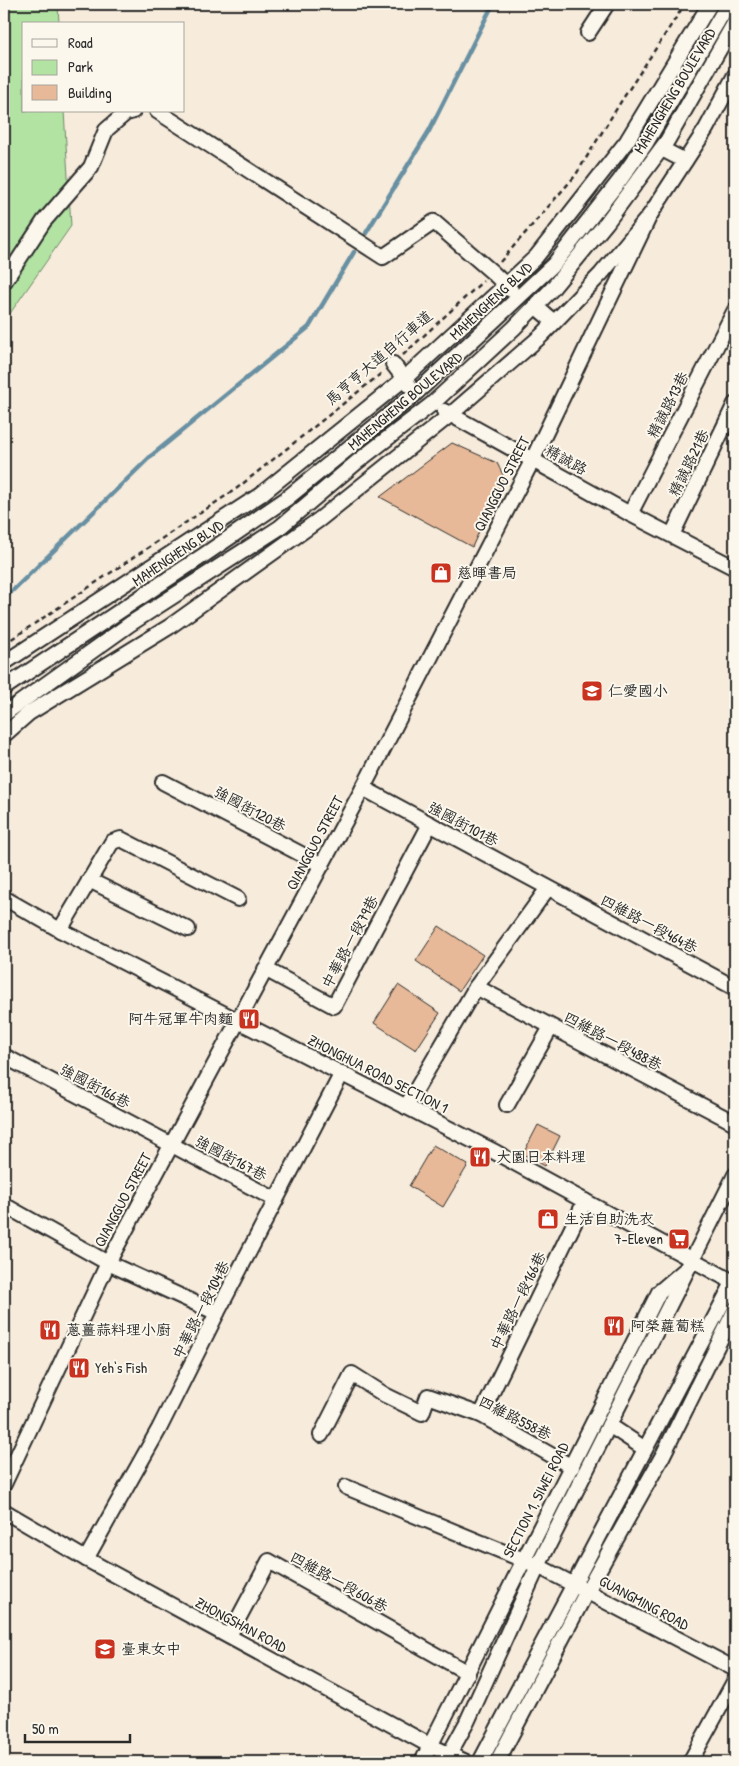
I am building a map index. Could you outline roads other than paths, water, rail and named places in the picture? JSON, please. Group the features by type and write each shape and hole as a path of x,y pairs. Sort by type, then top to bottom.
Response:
{"street":[{"path":"588,33 607,4"},
{"name":"MAHENGHENG BOULEVARD","path":"4,663 260,495 404,379 536,257 632,132 710,4"},
{"name":"MAHENGHENG BLVD","path":"5,683 204,556 271,509 416,392 518,298 554,264 620,180 647,141 728,4"},
{"name":"MAHENGHENG BOULEVARD","path":"4,735 24,708 130,624 279,528 357,462 432,404 514,328 551,290 607,222 662,149 735,22"},
{"name":"MAHENGHENG BOULEVARD","path":"4,714 24,708 169,627 320,519 450,415 541,336 602,274 650,215 706,129 735,75"},
{"path":"4,282 44,220 91,167 106,130 130,112"},
{"path":"159,112 383,257 434,222 492,272 518,298"},
{"path":"632,132 647,141"},
{"path":"662,149 685,161"},
{"name":"QIANGGUO STREET","path":"4,1484 108,1263 363,788 532,461 650,215"},
{"path":"535,306 554,322"},
{"name":"精誠路13巷","path":"630,514 735,310"},
{"name":"精誠路","path":"394,364 416,392 450,415 630,514 735,568"},
{"name":"精誠路21巷","path":"672,535 733,413"},
{"path":"260,495 271,509"},
{"path":"279,528 288,542"},
{"name":"強國街120巷","path":"163,782 322,864"},
{"name":"強國街101巷","path":"363,788 548,888"},
{"name":"中華路一段79巷","path":"265,969 334,1006 430,824"},
{"path":"60,930 112,842 121,839 238,899"},
{"path":"89,880 188,929"},
{"path":"406,1107 476,987 548,888"},
{"name":"四維路一段464巷","path":"548,888 735,988"},
{"name":"ZHONGHUA ROAD SECTION 1","path":"4,898 60,930 493,1151 693,1262 735,1281"},
{"name":"四維路一段488巷","path":"476,987 735,1123"},
{"path":"507,1106 551,1027"},
{"name":"強國街166巷","path":"4,1056 171,1145"},
{"name":"中華路一段104巷","path":"86,1559 160,1429 342,1074"},
{"name":"強國街167巷","path":"171,1145 276,1200"},
{"name":"SECTION 1, SIWEI ROAD","path":"447,1758 466,1722 538,1566 693,1262 735,1175"},
{"name":"中華路一段166巷","path":"481,1416 585,1201"},
{"path":"4,1206 108,1263 218,1313"},
{"name":"SECTION 1, SIWEI ROAD","path":"422,1762 659,1292 693,1262"},
{"path":"735,1281 735,1306"},
{"path":"497,1762 581,1588 645,1449 735,1281"},
{"path":"480,1762 581,1588 663,1455 735,1310"},
{"name":"四維路558巷","path":"321,1435 352,1374 385,1395 422,1413 428,1396 481,1416 572,1466"},
{"path":"609,1425 645,1449"},
{"name":"GUANGMING ROAD","path":"346,1487 538,1566 735,1669"},
{"name":"ZHONGSHAN ROAD","path":"4,1511 86,1559 431,1746 447,1758 466,1762"},
{"name":"四維路一段606巷","path":"229,1636 269,1561 468,1673"},
{"path":"690,1762 735,1680"}],"waterway":[{"path":"366,233 429,131 493,4"},
{"path":"4,599 151,456 309,327 354,252"}],"place":[{"name":"慈暉書局","path":"441,573"},
{"name":"仁愛國小","path":"592,691"},
{"name":"阿牛冠軍牛肉麵","path":"249,1019"},
{"name":"大園日本料理","path":"480,1157"},
{"name":"生活自助洗衣","path":"548,1219"},
{"name":"7-Eleven","path":"679,1239"},
{"name":"阿榮蘿蔔糕","path":"614,1326"},
{"name":"蔥薑蒜料理小廚","path":"50,1330"},
{"name":"Yeh‘s Fish","path":"79,1368"},
{"name":"臺東女中","path":"105,1649"}]}
